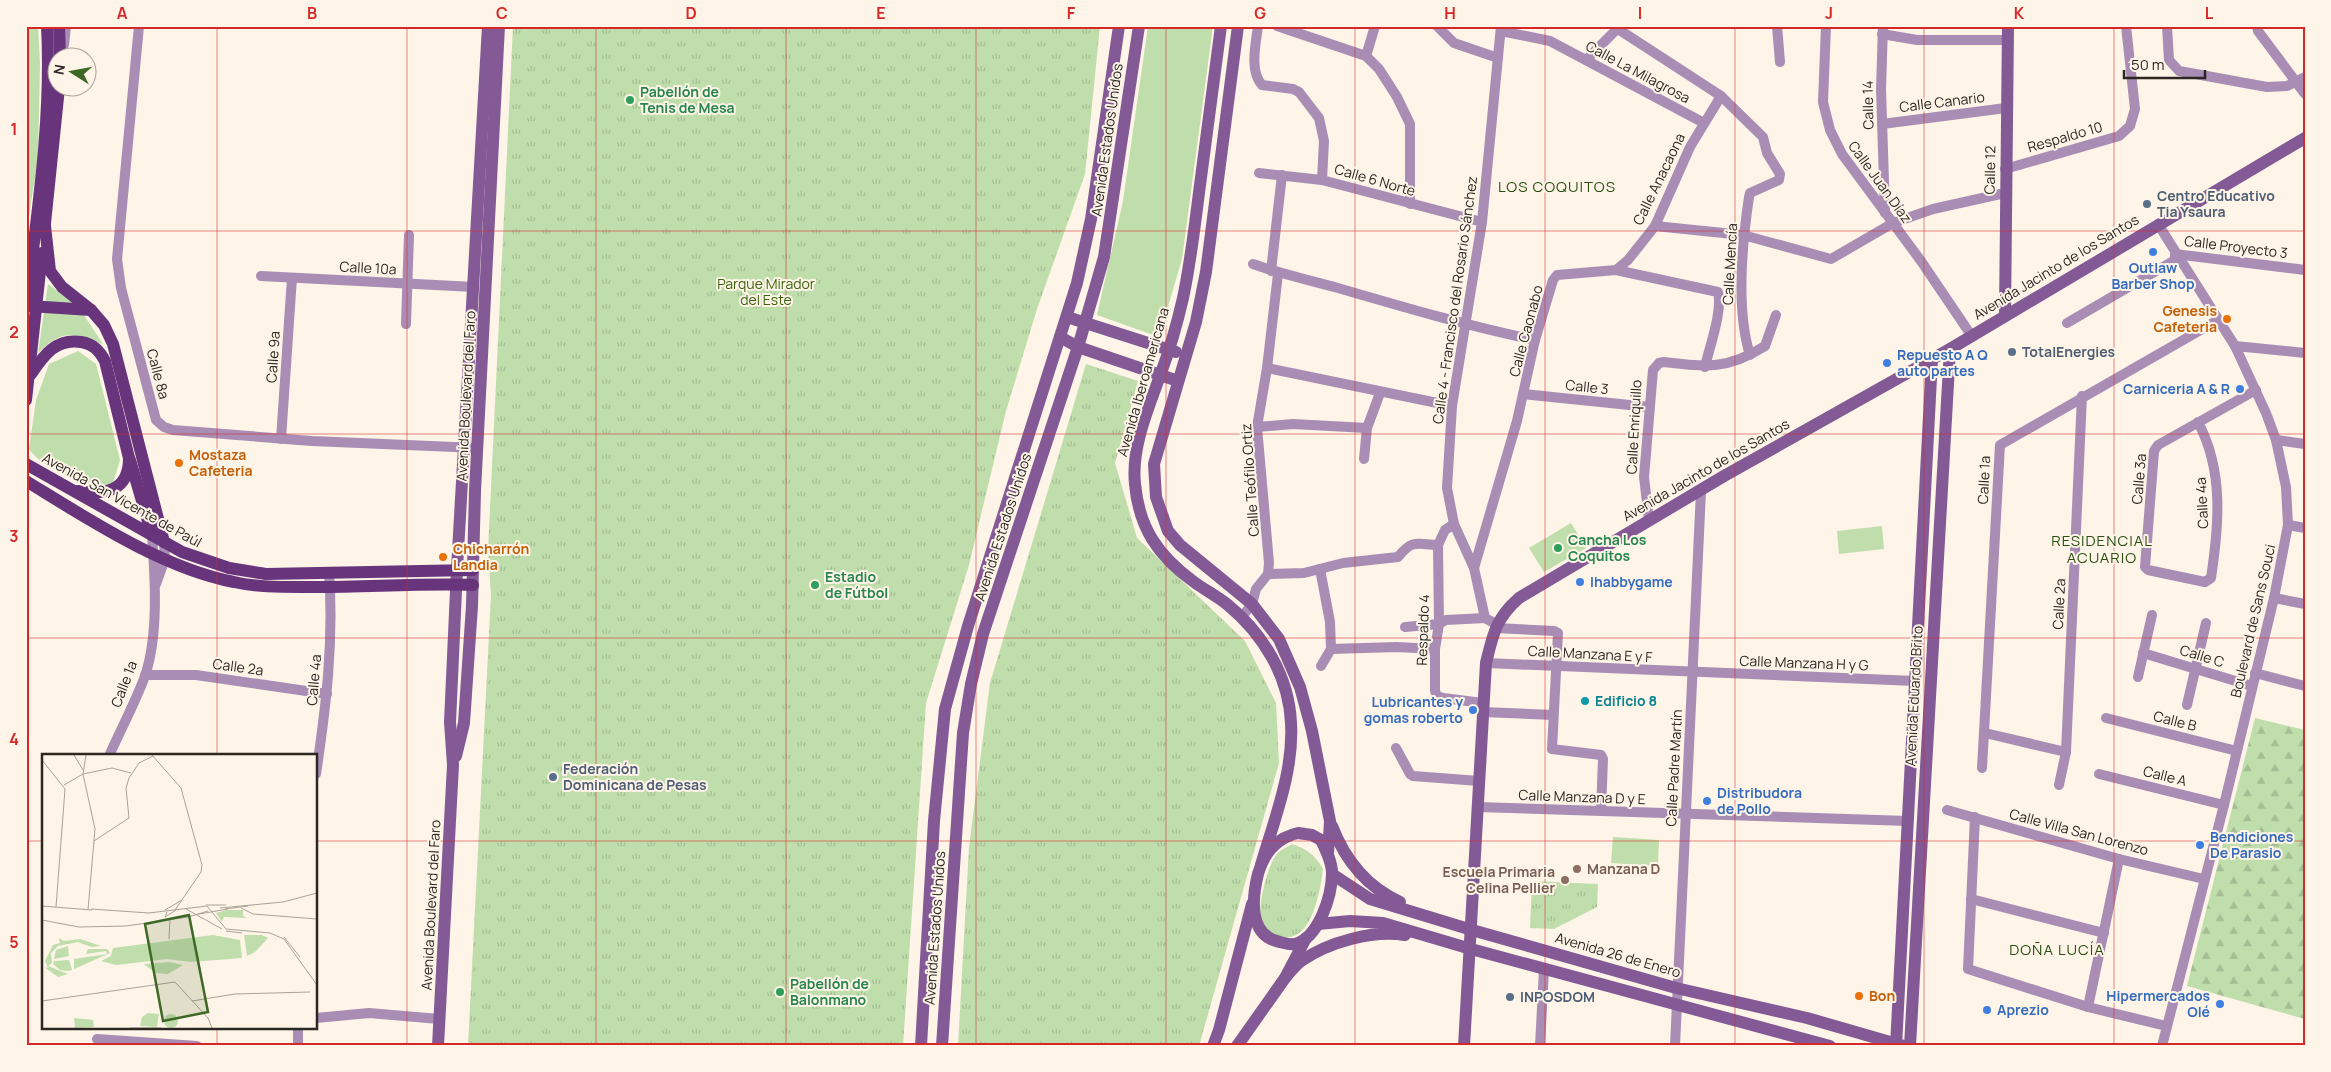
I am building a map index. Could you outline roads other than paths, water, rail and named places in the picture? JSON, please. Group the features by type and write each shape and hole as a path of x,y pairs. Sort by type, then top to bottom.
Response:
{"main road":[{"path":"26,400 29,376 30,306 44,138 48,50 47,26"},
{"path":"59,26 60,48"},
{"path":"30,306 45,226 58,98"},
{"path":"45,226 50,271 62,287 91,310 104,325 113,344 164,542"},
{"path":"30,306 91,310"},
{"path":"29,376 52,348 62,342 70,340 90,344 100,352 105,361 129,458 152,535"},
{"path":"70,490 96,494 111,491 122,481 129,467 129,458"},
{"name":"Avenida San Vicente de Paúl","path":"26,464 164,542 195,557 229,568 266,574 473,570"},
{"name":"Avenida San Vicente de Paúl","path":"26,481 81,514 165,559 203,574 234,583 266,586 330,587 473,585"}],"street":[{"path":"63,48 66,26"},
{"name":"Calle 8a","path":"139,26 117,259 121,288 156,420 164,427 173,430 282,439 478,448"},
{"name":"Avenida Boulevard del Faro","path":"453,765 464,723 473,585 488,131 488,26"},
{"name":"Avenida Boulevard del Faro","path":"438,1046 453,765 450,722 464,448 474,287 499,26"},
{"name":"Avenida Estados Unidos","path":"921,1046 936,804 946,709 971,616 1077,283 1091,219 1119,26"},
{"name":"Avenida Estados Unidos","path":"942,1046 962,732 970,684 984,634 1086,323 1104,257 1139,26"},
{"name":"Avenida Iberoamericana","path":"1221,26 1188,274 1169,350 1143,429 1134,464 1134,481 1140,514 1145,529 1165,556 1179,570 1228,605 1260,640 1277,667 1289,702 1291,741 1286,773 1261,865"},
{"path":"1238,26 1206,272 1196,322 1154,464 1156,497 1168,532 1180,546 1252,604 1279,638 1300,687 1312,732 1330,821 1339,846 1348,861 1375,888 1432,916"},
{"path":"1258,26 1255,65 1259,82 1262,85 1293,89 1299,92 1319,118 1324,142 1322,180"},
{"path":"1277,26 1366,56 1383,76 1410,124 1410,204"},
{"path":"1366,56 1375,26"},
{"path":"1437,26 1454,43 1498,58"},
{"path":"1777,26 1780,62"},
{"name":"Calle Juan Díaz","path":"1826,26 1823,102 1830,130 1842,154 1971,335"},
{"name":"Calle 12","path":"2005,315 2004,193 2008,26"},
{"name":"Respaldo 10","path":"2005,169 2119,136 2130,126 2135,109 2126,26"},
{"path":"2167,26 2169,60 2179,71 2267,87 2287,86 2300,80"},
{"path":"2257,26 2258,31 2300,80 2305,94"},
{"path":"1586,60 1619,28"},
{"name":"Calle Mencía","path":"1619,28 1721,96 1762,137 1781,177 1779,180 1750,193 1743,235 1742,316 1744,336 1750,355"},
{"name":"Calle 4 - Francisco del Rosario Sánchez","path":"1492,623 1474,568 1454,524 1447,488 1452,406 1482,222 1501,29"},
{"name":"Calle La Milagrosa","path":"1501,29 1550,41 1704,122"},
{"path":"1882,30 1917,40 2007,40"},
{"name":"Calle 14","path":"1882,30 1881,89 1885,213"},
{"name":"Calle Anacaona","path":"1616,270 1628,260 1655,226 1690,147 1721,96"},
{"name":"Calle Canario","path":"1882,124 2006,108"},
{"name":"Avenida Jacinto de los Santos","path":"1464,1046 1471,949 1482,707 1492,623 1519,598 1649,520 1950,349 2305,138"},
{"name":"Calle 6 Norte","path":"1260,173 1322,180 1482,222"},
{"name":"Calle Teófilo Ortiz","path":"1268,574 1269,563 1257,427 1267,368 1282,175"},
{"path":"1655,226 1743,235 1831,259 1893,223 1933,209 2004,193"},
{"name":"Boulevard de Sans Souci","path":"2158,224 2175,254 2235,346 2256,390 2276,440 2286,487 2288,526 2274,598 2224,805 2162,1046"},
{"path":"406,324 409,235"},
{"name":"Calle Proyecto 3","path":"2067,323 2175,260 2175,254 2305,270"},
{"path":"1253,264 1274,272 1309,280 1464,325 1535,340"},
{"name":"Calle Caonabo","path":"1474,568 1523,394 1535,340 1557,275 1616,270 1718,292 1720,297 1705,367"},
{"name":"Calle 10a","path":"261,276 474,287"},
{"name":"Calle 9a","path":"282,439 292,278"},
{"name":"Calle Enriquillo","path":"1649,520 1644,477 1650,376 1659,363 1705,367 1720,365 1750,355 1765,346 1776,315"},
{"path":"1067,316 1186,355"},
{"name":"Calle 1a","path":"1982,768 2000,445 2082,396 2218,320"},
{"path":"1060,337 1078,347 1178,381"},
{"path":"2235,346 2305,353"},
{"name":"Avenida Eduardo Brito","path":"1910,1046 1950,349"},
{"name":"Avenida Eduardo Brito","path":"1899,1045 1908,822 1932,359"},
{"path":"1267,368 1380,393 1452,406"},
{"name":"Calle 3a","path":"2205,582 2148,570 2145,563 2156,448 2256,390"},
{"path":"1364,459 1367,428 1380,393"},
{"name":"Calle 3","path":"1523,394 1649,407"},
{"name":"Calle 2a","path":"2058,785 2066,752 2082,396"},
{"name":"Calle 4a","path":"2198,422 2208,439 2218,492 2218,527 2211,578 2205,582"},
{"path":"1257,427 1293,424 1367,428"},
{"path":"2276,440 2305,444"},
{"name":"Calle Padre Martín","path":"1675,1046 1676,988 1701,491"},
{"path":"1241,618 1252,604 1256,589 1268,574 1304,573 1343,563 1398,557 1412,543 1438,545 1445,530 1454,524"},
{"path":"2288,526 2305,528"},
{"name":"Calle 1a","path":"110,754 145,675 151,649 154,590 152,535"},
{"name":"Calle 1a","path":"154,590 165,559 164,542"},
{"name":"Respaldo 4","path":"1438,545 1439,624 1435,649 1437,696 1482,707"},
{"path":"1320,569 1330,622 1331,649 1321,666"},
{"name":"Calle 4a","path":"318,759 327,694 331,630 329,574"},
{"path":"2274,598 2305,604"},
{"path":"2138,677 2152,615"},
{"path":"1405,627 1439,624 1446,620 1492,623 1557,632 1552,749 1602,755 1601,811"},
{"path":"2187,705 2206,624"},
{"path":"1331,649 1397,647 1435,649"},
{"name":"Calle C","path":"2143,654 2252,686"},
{"name":"Calle Manzana E y F","path":"1486,662 1692,673"},
{"name":"Calle Manzana H y G","path":"1692,673 1915,681"},
{"path":"2255,673 2305,686"},
{"name":"Calle 2a","path":"145,675 196,675 327,694"},
{"path":"1482,707 1553,715"},
{"name":"Calle B","path":"2106,718 2237,751"},
{"path":"1985,733 2066,752"},
{"path":"1396,748 1410,774 1413,776 1479,781"},
{"name":"Calle A","path":"2099,774 2224,805"},
{"name":"Calle Manzana D y E","path":"1477,807 1908,822"},
{"name":"Calle Villa San Lorenzo","path":"1947,810 2119,859 2204,879"},
{"path":"1975,817 1968,969 2088,1007 2166,1026"},
{"path":"1328,854 1330,821"},
{"path":"1213,1046 1219,1030 1261,865 1274,842 1287,835 1298,833 1312,835 1322,840 1328,854 1332,874 1327,900 1318,924 1306,938 1285,978 1237,1046"},
{"path":"2088,1007 2119,859"},
{"name":"Avenida 26 de Enero","path":"1332,874 1370,899 1432,916 1472,930 1676,988 1807,1018 1899,1045"},
{"path":"1971,899 2104,933"},
{"path":"1253,901 1256,921 1262,932 1272,940 1294,944 1306,938"},
{"path":"1318,924 1350,922 1383,923 1471,949 1830,1046"},
{"path":"1285,978 1300,962 1319,950 1349,940 1392,933 1437,939"},
{"path":"1540,1046 1544,968"},
{"path":"318,1018 368,1013 439,1019"},
{"path":"298,1030 298,1046"},
{"path":"98,1042 196,1046"}],"place":[{"name":"Pabellón de Tenis de Mesa","path":"630,100"},
{"name":"Centro Educativo Tia Ysaura","path":"2147,204"},
{"name":"Outlaw Barber Shop","path":"2153,252"},
{"name":"Genesis Cafeteria","path":"2227,319"},
{"name":"TotalEnergies","path":"2012,352"},
{"name":"Repuesto A Q auto partes","path":"1887,363"},
{"name":"Carniceria A & R","path":"2240,389"},
{"name":"Mostaza Cafeteria","path":"179,463"},
{"name":"Cancha Los Coquitos","path":"1558,548"},
{"name":"Chicharrón Landia","path":"443,557"},
{"name":"Ihabbygame","path":"1580,582"},
{"name":"Estadio de Fútbol","path":"815,585"},
{"name":"Edificio 8","path":"1585,701"},
{"name":"Lubricantes y gomas roberto","path":"1473,710"},
{"name":"Federación Dominicana de Pesas","path":"553,777"},
{"name":"Distribudora de Pollo","path":"1707,801"},
{"name":"Bendiciones De Parasio","path":"2200,845"},
{"name":"Manzana D","path":"1577,869"},
{"name":"Escuela Primaria Celina Pellier","path":"1565,880"},
{"name":"Pabellón de Balonmano","path":"780,992"},
{"name":"Bon","path":"1859,996"},
{"name":"INPOSDOM","path":"1510,997"},
{"name":"Hipermercados Olé","path":"2220,1004"},
{"name":"Aprezio","path":"1987,1010"}],"district":[{"name":"LOS COQUITOS","path":"1557,187"},
{"name":"RESIDENCIAL ACUARIO","path":"2102,550"},
{"name":"DOÑA LUCÍA","path":"2057,950"}],"park label":[{"name":"Parque Mirador del Este","path":"766,292"}]}
